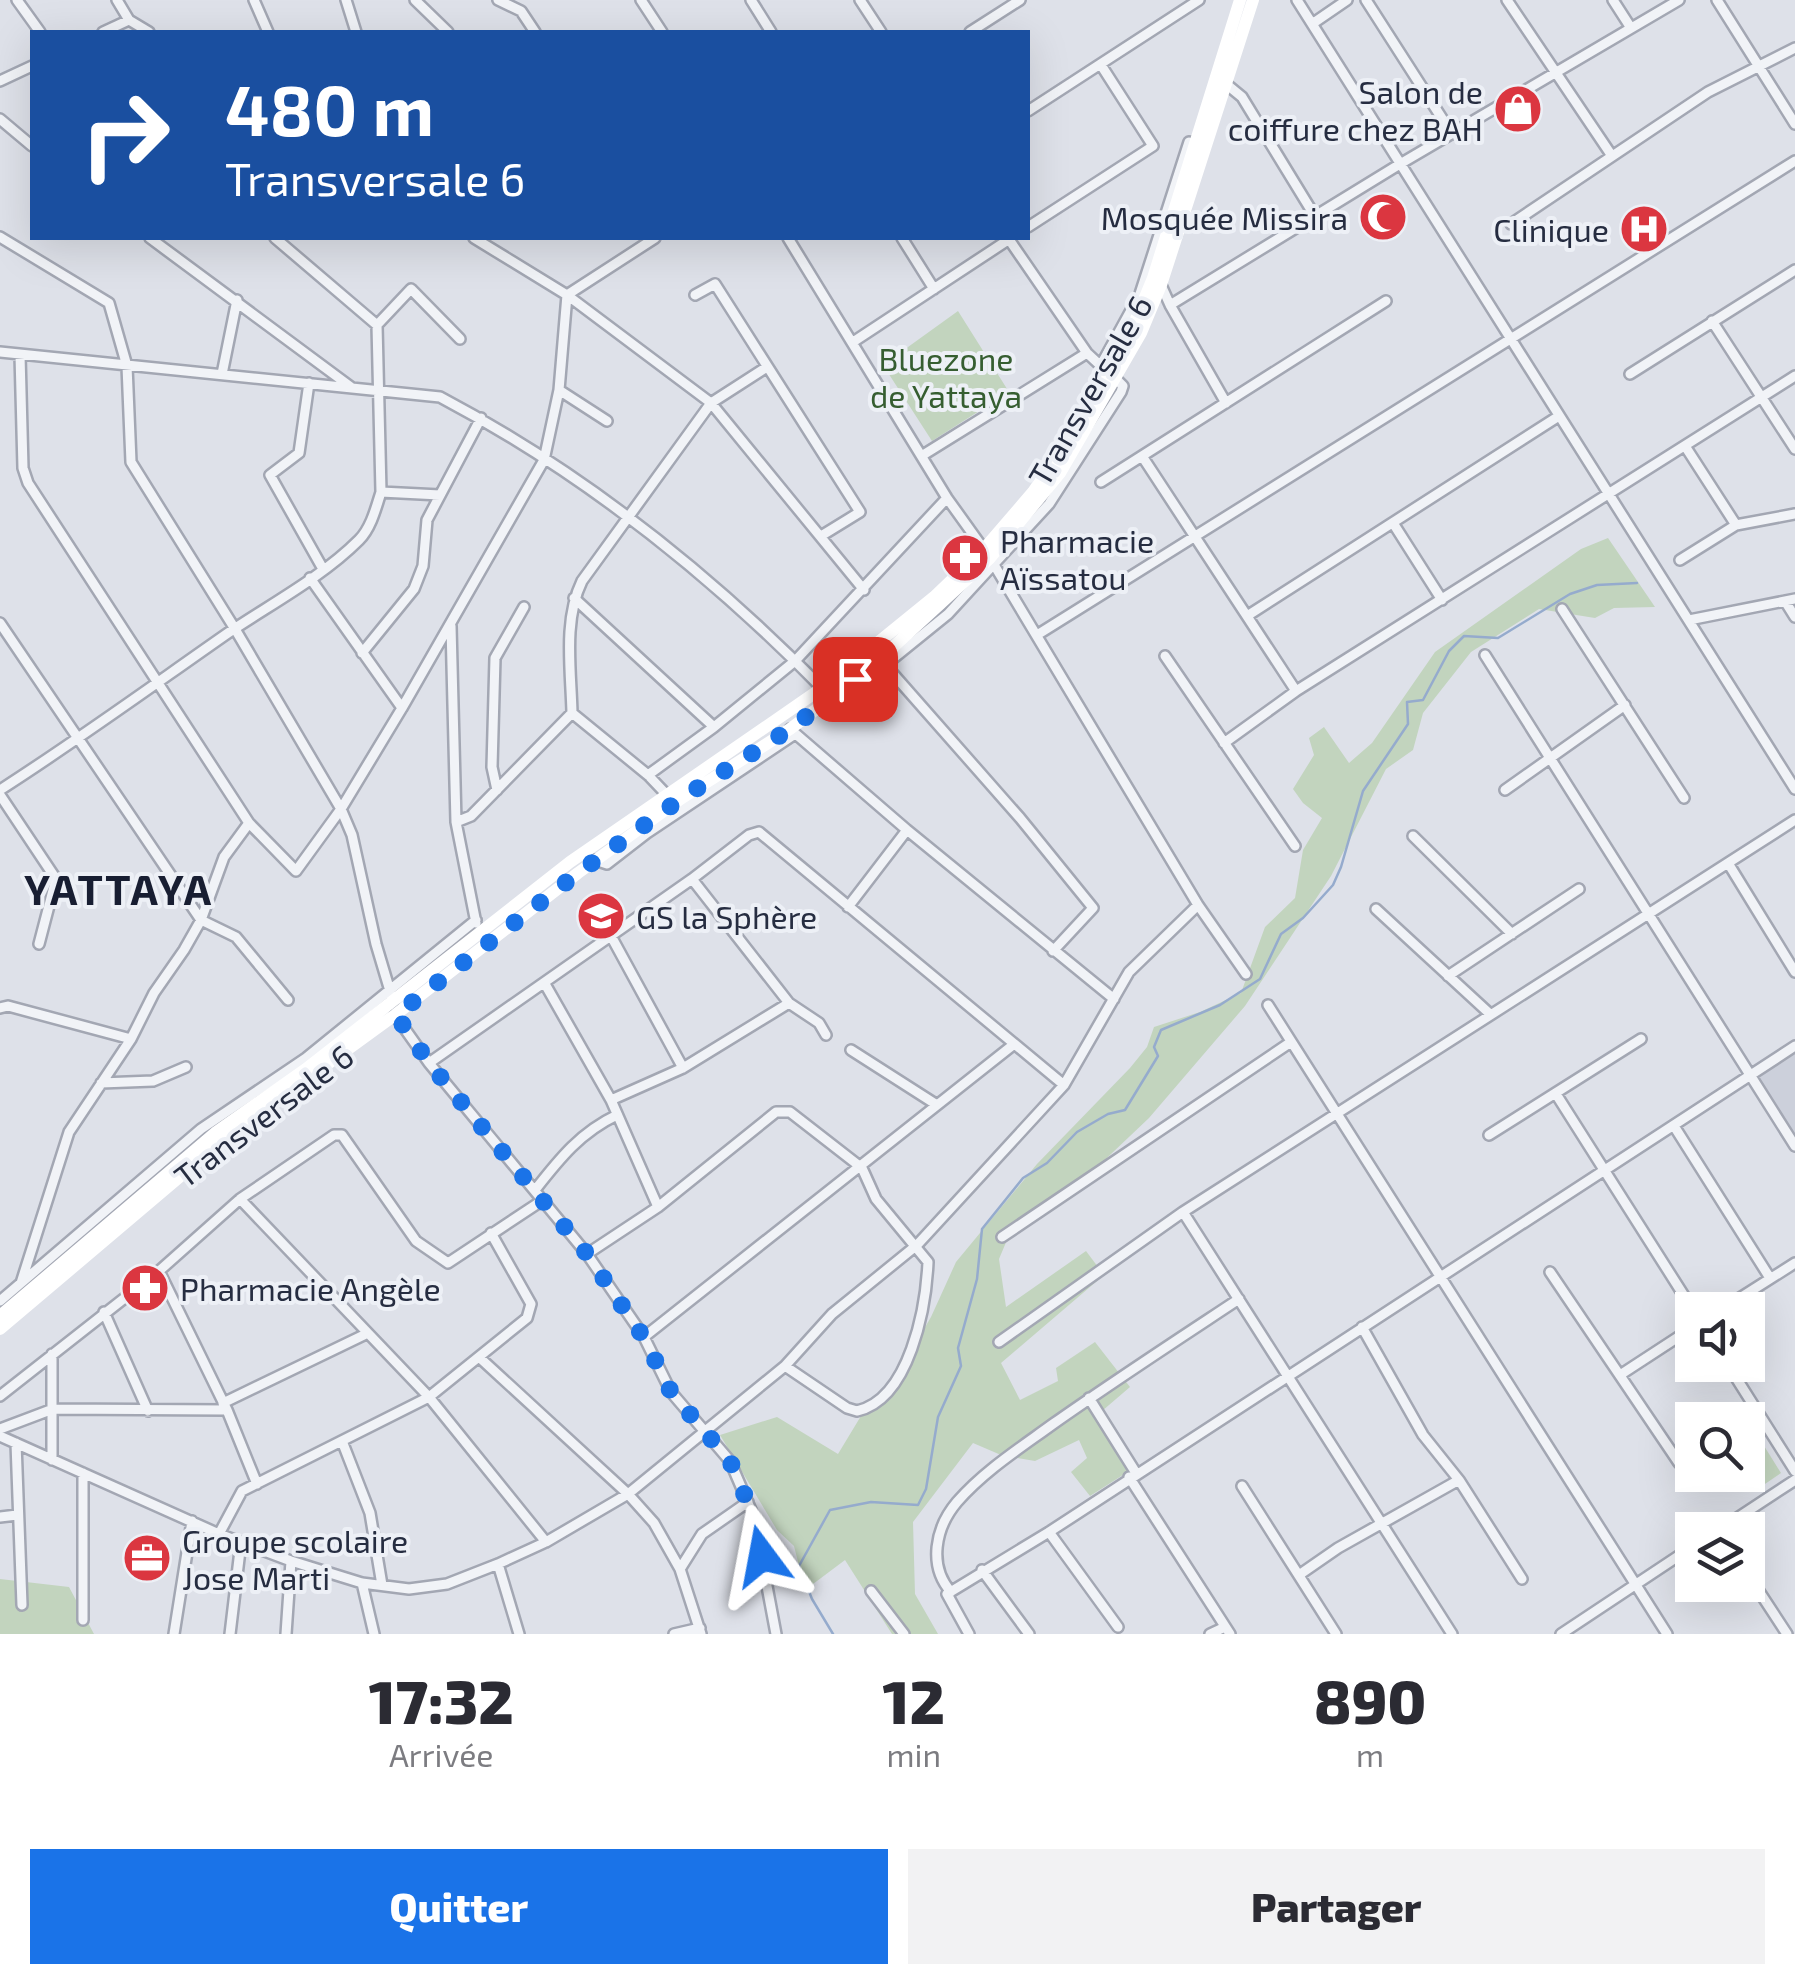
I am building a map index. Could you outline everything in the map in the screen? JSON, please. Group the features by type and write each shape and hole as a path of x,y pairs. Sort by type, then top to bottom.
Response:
{"main road":[{"name":"Transversale 6","path":"0,1329 476,927 822,688 934,597 990,558 1108,372 1132,326 1152,278 1240,0"},
{"name":"Transversale 6","path":"0,1316 137,1190 235,1112 595,860 793,731 883,662 990,558 1064,476 1108,372 1141,333 1161,285 1253,0"}],"street":[{"path":"17,0 39,30"},
{"path":"117,0 129,20 146,30"},
{"path":"254,0 267,30"},
{"path":"346,0 355,30"},
{"path":"415,0 446,30"},
{"path":"498,0 521,11 534,30"},
{"path":"642,0 661,30"},
{"path":"751,0 770,30"},
{"path":"860,0 879,30"},
{"path":"973,30 1020,0"},
{"path":"1030,110 1199,0"},
{"path":"1297,0 1795,789"},
{"path":"1312,24 1347,0"},
{"path":"1366,0 1452,134"},
{"path":"1507,0 1612,156"},
{"path":"1614,0 1631,28"},
{"path":"1170,306 1678,0"},
{"path":"1717,0 1795,124"},
{"path":"107,30 129,20"},
{"path":"1511,224 1708,92 1795,48"},
{"path":"1030,226 1153,146 1101,65"},
{"path":"0,81 30,67"},
{"path":"1226,84 1242,97 1316,218"},
{"path":"0,118 30,144"},
{"path":"1037,636 1795,161"},
{"path":"0,237 109,302 127,366 131,462 235,628 341,809 352,835 393,1001 429,1063 587,1254 644,1338 671,1392 730,1461 754,1517 776,1634"},
{"path":"153,240 354,389"},
{"path":"277,240 377,324"},
{"path":"477,240 567,295 712,403 864,590"},
{"path":"567,295 653,240"},
{"path":"789,240 947,498 990,558 1198,905 1246,974"},
{"path":"903,240 934,289"},
{"path":"853,342 1006,240"},
{"path":"1010,240 1087,353 1108,372"},
{"path":"1630,374 1795,270"},
{"path":"695,295 715,284 860,512 821,536"},
{"path":"1161,285 1226,403"},
{"path":"39,944 56,879 0,792 362,538 382,492 377,324 411,289 460,338"},
{"path":"20,355 22,468 28,483 249,824 296,871 341,809 402,708 544,460 559,390 567,295"},
{"path":"222,374 236,300"},
{"path":"1101,482 1386,301"},
{"path":"1712,321 1795,449"},
{"path":"0,352 440,397 481,418 630,516 822,688"},
{"path":"922,455 1087,353"},
{"path":"456,822 471,816 572,713 571,619 582,581 712,403 767,366"},
{"path":"1224,743 1296,691 1795,376"},
{"path":"309,383 299,453 270,475 322,569"},
{"path":"559,390 607,420"},
{"path":"1247,616 1560,416"},
{"path":"362,653 414,588 423,566 427,520 481,418"},
{"path":"1684,446 1736,525"},
{"path":"1142,456 1296,691"},
{"path":"382,492 440,495"},
{"path":"648,775 795,661 947,498"},
{"path":"1680,560 1736,525 1795,514"},
{"path":"1393,523 1442,600"},
{"path":"310,578 402,708"},
{"path":"574,598 714,727"},
{"path":"1688,620 1790,600 1795,617"},
{"path":"497,790 492,767 495,658 524,608"},
{"path":"1562,608 1684,798"},
{"path":"0,623 201,920 236,937 288,1000"},
{"path":"451,623 456,822 476,927"},
{"path":"1485,655 1795,1146"},
{"path":"1165,656 1295,846"},
{"path":"883,662 1093,908 1054,951"},
{"path":"1505,790 1625,705"},
{"path":"572,713 667,795"},
{"path":"793,731 906,830 1114,999"},
{"path":"1000,1342 1183,1212 1795,820"},
{"path":"20,1298 21,1282 69,1132 131,1039 154,993 201,920 224,857 249,824"},
{"path":"848,907 906,830"},
{"path":"429,1063 692,879 749,834 759,832 1064,1085"},
{"path":"1413,836 1512,934"},
{"path":"1728,863 1795,972"},
{"path":"692,879 789,1002 819,1023 826,1036"},
{"path":"1448,976 1579,889"},
{"path":"0,1433 219,1534 291,1562 362,1583 409,1589 447,1584 498,1564 546,1542 628,1494 786,1366 832,1314 918,1246 1064,1085 1130,972 1198,905"},
{"path":"1376,909 1490,1014"},
{"path":"611,936 683,1068"},
{"path":"545,984 611,1100 658,1207"},
{"path":"611,1100 683,1068 789,1002"},
{"path":"1268,1005 1667,1634"},
{"path":"0,1008 54,1016 131,1039"},
{"path":"1489,1135 1641,1039"},
{"path":"1002,1238 1292,1042"},
{"path":"644,1338 1013,1045"},
{"path":"970,1634 946,1596 951,1592 1795,1046"},
{"path":"851,1050 937,1105"},
{"path":"101,1084 152,1081 186,1067"},
{"path":"1556,1094 1681,1292"},
{"path":"587,1254 658,1207 776,1112 790,1112 862,1168 876,1199 928,1262 927,1294 904,1369 873,1404 856,1411 847,1408 786,1366"},
{"path":"536,1190 563,1154 592,1127 618,1115"},
{"path":"1674,1126 1770,1278"},
{"path":"0,1396 159,1270 240,1198 334,1135 342,1135 416,1240 448,1263 543,1200"},
{"path":"0,1301 137,1190"},
{"path":"240,1198 429,1397 546,1542"},
{"path":"1183,1212 1452,1634"},
{"path":"219,1534 242,1491 429,1397 527,1318 531,1304 491,1233"},
{"path":"1749,1292 1795,1262"},
{"path":"159,1270 257,1484"},
{"path":"1550,1272 1675,1458"},
{"path":"951,1592 938,1578 936,1554 941,1528 956,1504 995,1466 1089,1398 1239,1299"},
{"path":"104,1312 148,1411"},
{"path":"1362,1327 1423,1435 1459,1480 1522,1579"},
{"path":"0,1433 53,1410 225,1407 366,1334"},
{"path":"1620,1375 1675,1339"},
{"path":"52,1354 52,1460"},
{"path":"480,1358 628,1494 654,1523 680,1569 700,1631 674,1634"},
{"path":"1739,1382 1795,1471"},
{"path":"1089,1398 1227,1630 1210,1634"},
{"path":"342,1441 370,1514 382,1585"},
{"path":"16,1443 22,1606"},
{"path":"83,1473 83,1620"},
{"path":"1299,1575 1338,1548 1459,1480"},
{"path":"1746,1512 1795,1480"},
{"path":"1242,1486 1336,1634"},
{"path":"680,1569 702,1534 748,1502"},
{"path":"0,1517 18,1514"},
{"path":"174,1634 192,1521"},
{"path":"1049,1532 1118,1627"},
{"path":"230,1634 241,1542"},
{"path":"1561,1634 1675,1558"},
{"path":"286,1634 291,1562"},
{"path":"498,1564 519,1634"},
{"path":"982,1570 1030,1634"},
{"path":"362,1583 374,1634"},
{"path":"870,1591 904,1634"},
{"path":"1765,1601 1786,1634"}],"shaded area":[{"path":"1795,1049 1795,1141 1752,1077"}],"green space":[{"name":"Bluezone de Yattaya","path":"958,311 1009,392 932,441 883,365"},
{"path":"1608,538 1655,607 1614,608 1595,618 1539,609 1471,652 1423,713 1413,750 1386,769 1331,876 1245,1006 1149,1118 1091,1173 1041,1208 1007,1240 999,1259 1006,1307 1086,1251 1104,1275 1001,1363 1020,1400 1058,1381 1056,1368 1095,1342 1130,1387 1102,1411 1137,1466 1090,1496 1071,1472 1087,1458 1079,1440 1035,1461 1001,1455 973,1443 913,1522 915,1594 938,1634 892,1634 845,1560 805,1590 794,1546 777,1530 720,1435 777,1417 838,1454 864,1411 900,1370 931,1317 956,1262 1037,1164 1130,1068 1147,1047 1154,1027 1241,993 1265,927 1295,898 1303,850 1322,818 1293,789 1314,755 1309,738 1324,727 1349,763 1372,743 1435,652 1581,549"},
{"path":"1765,1447 1781,1473 1765,1484"},
{"path":"0,1579 69,1587 94,1634 0,1634"}],"waterway":[{"path":"833,1634 812,1599 799,1566 830,1510 871,1502 918,1505 926,1489 938,1417 961,1366 958,1348 977,1279 982,1229 1023,1178 1047,1163 1077,1132 1108,1114 1125,1110 1158,1056 1154,1047 1161,1030 1220,1005 1260,979 1281,934 1303,918 1333,885 1363,791 1408,724 1407,702 1423,700 1449,651 1464,636 1498,638 1570,594 1597,585 1637,583"}],"place":[{"name":"Salon de coiffure chez BAH","path":"1518,109"},
{"name":"Mosquée Missira","path":"1383,217"},
{"name":"Clinique","path":"1644,229"},
{"name":"Pharmacie Aïssatou","path":"965,558"},
{"name":"GS la Sphère","path":"601,916"},
{"name":"Pharmacie Angèle","path":"145,1288"},
{"name":"Groupe scolaire Jose Marti","path":"147,1558"}],"district":[{"name":"YATTAYA","path":"119,888"}],"route":[{"path":"762,1556 754,1517 730,1461 671,1392 644,1338 587,1254 429,1063 396,1015 578,873 682,798 790,729 855,679"}]}
